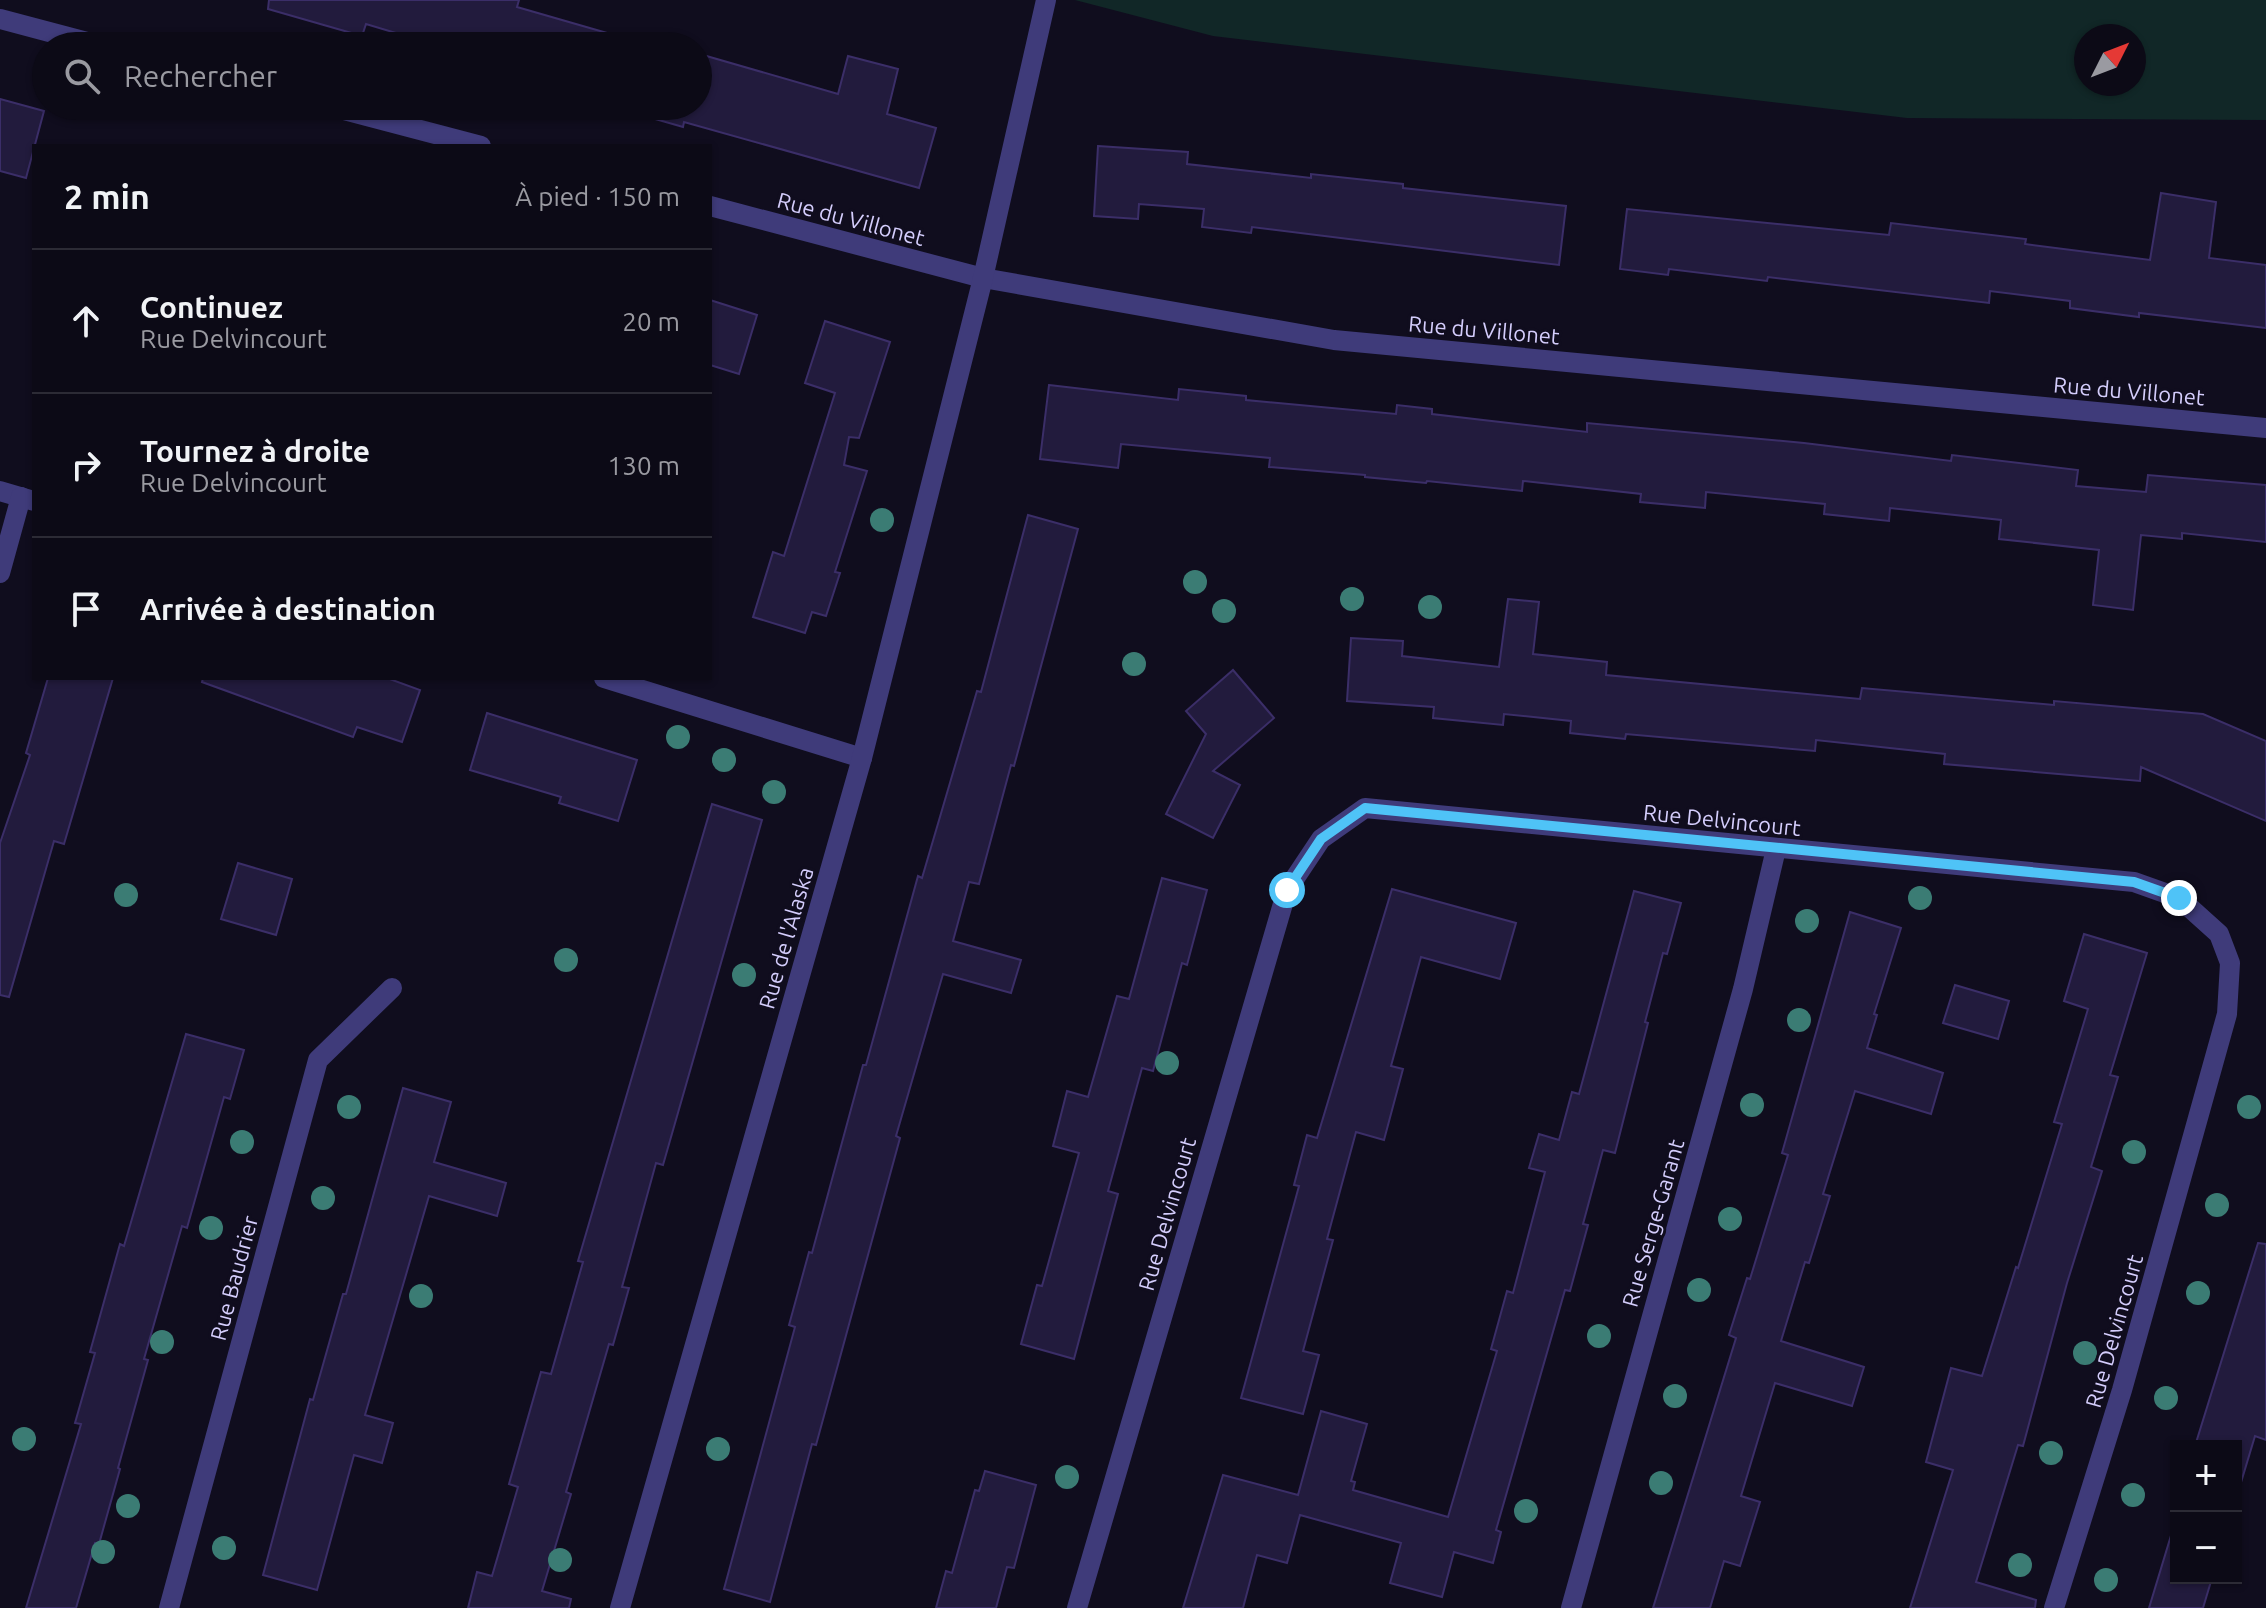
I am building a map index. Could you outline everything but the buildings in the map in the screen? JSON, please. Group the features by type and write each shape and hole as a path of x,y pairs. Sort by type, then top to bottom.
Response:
{"street":[{"name":"Rue de l'Alaska","path":"620,1608 862,758 983,278 1046,0"},
{"path":"0,19 49,32"},
{"path":"382,120 473,144"},
{"name":"Rue du Villonet","path":"712,207 983,278 1334,340 2266,428"},
{"path":"0,491 27,499 0,573"},
{"path":"610,680 862,758"},
{"name":"Rue Delvincourt","path":"1077,1608 1287,890 1321,839 1365,808 2134,882 2179,898 2219,934 2230,963 2227,1014 2122,1390 2054,1608"},
{"name":"Rue Serge-Garant","path":"1571,1608 1743,989 1776,849"},
{"name":"Rue Baudrier","path":"169,1608 318,1060 392,988"}],"green space":[{"path":"1075,0 2266,0 2266,120 1907,118 1213,36"}],"route":[{"path":"1287,890 1321,839 1365,808 2134,882 2179,898"}]}
